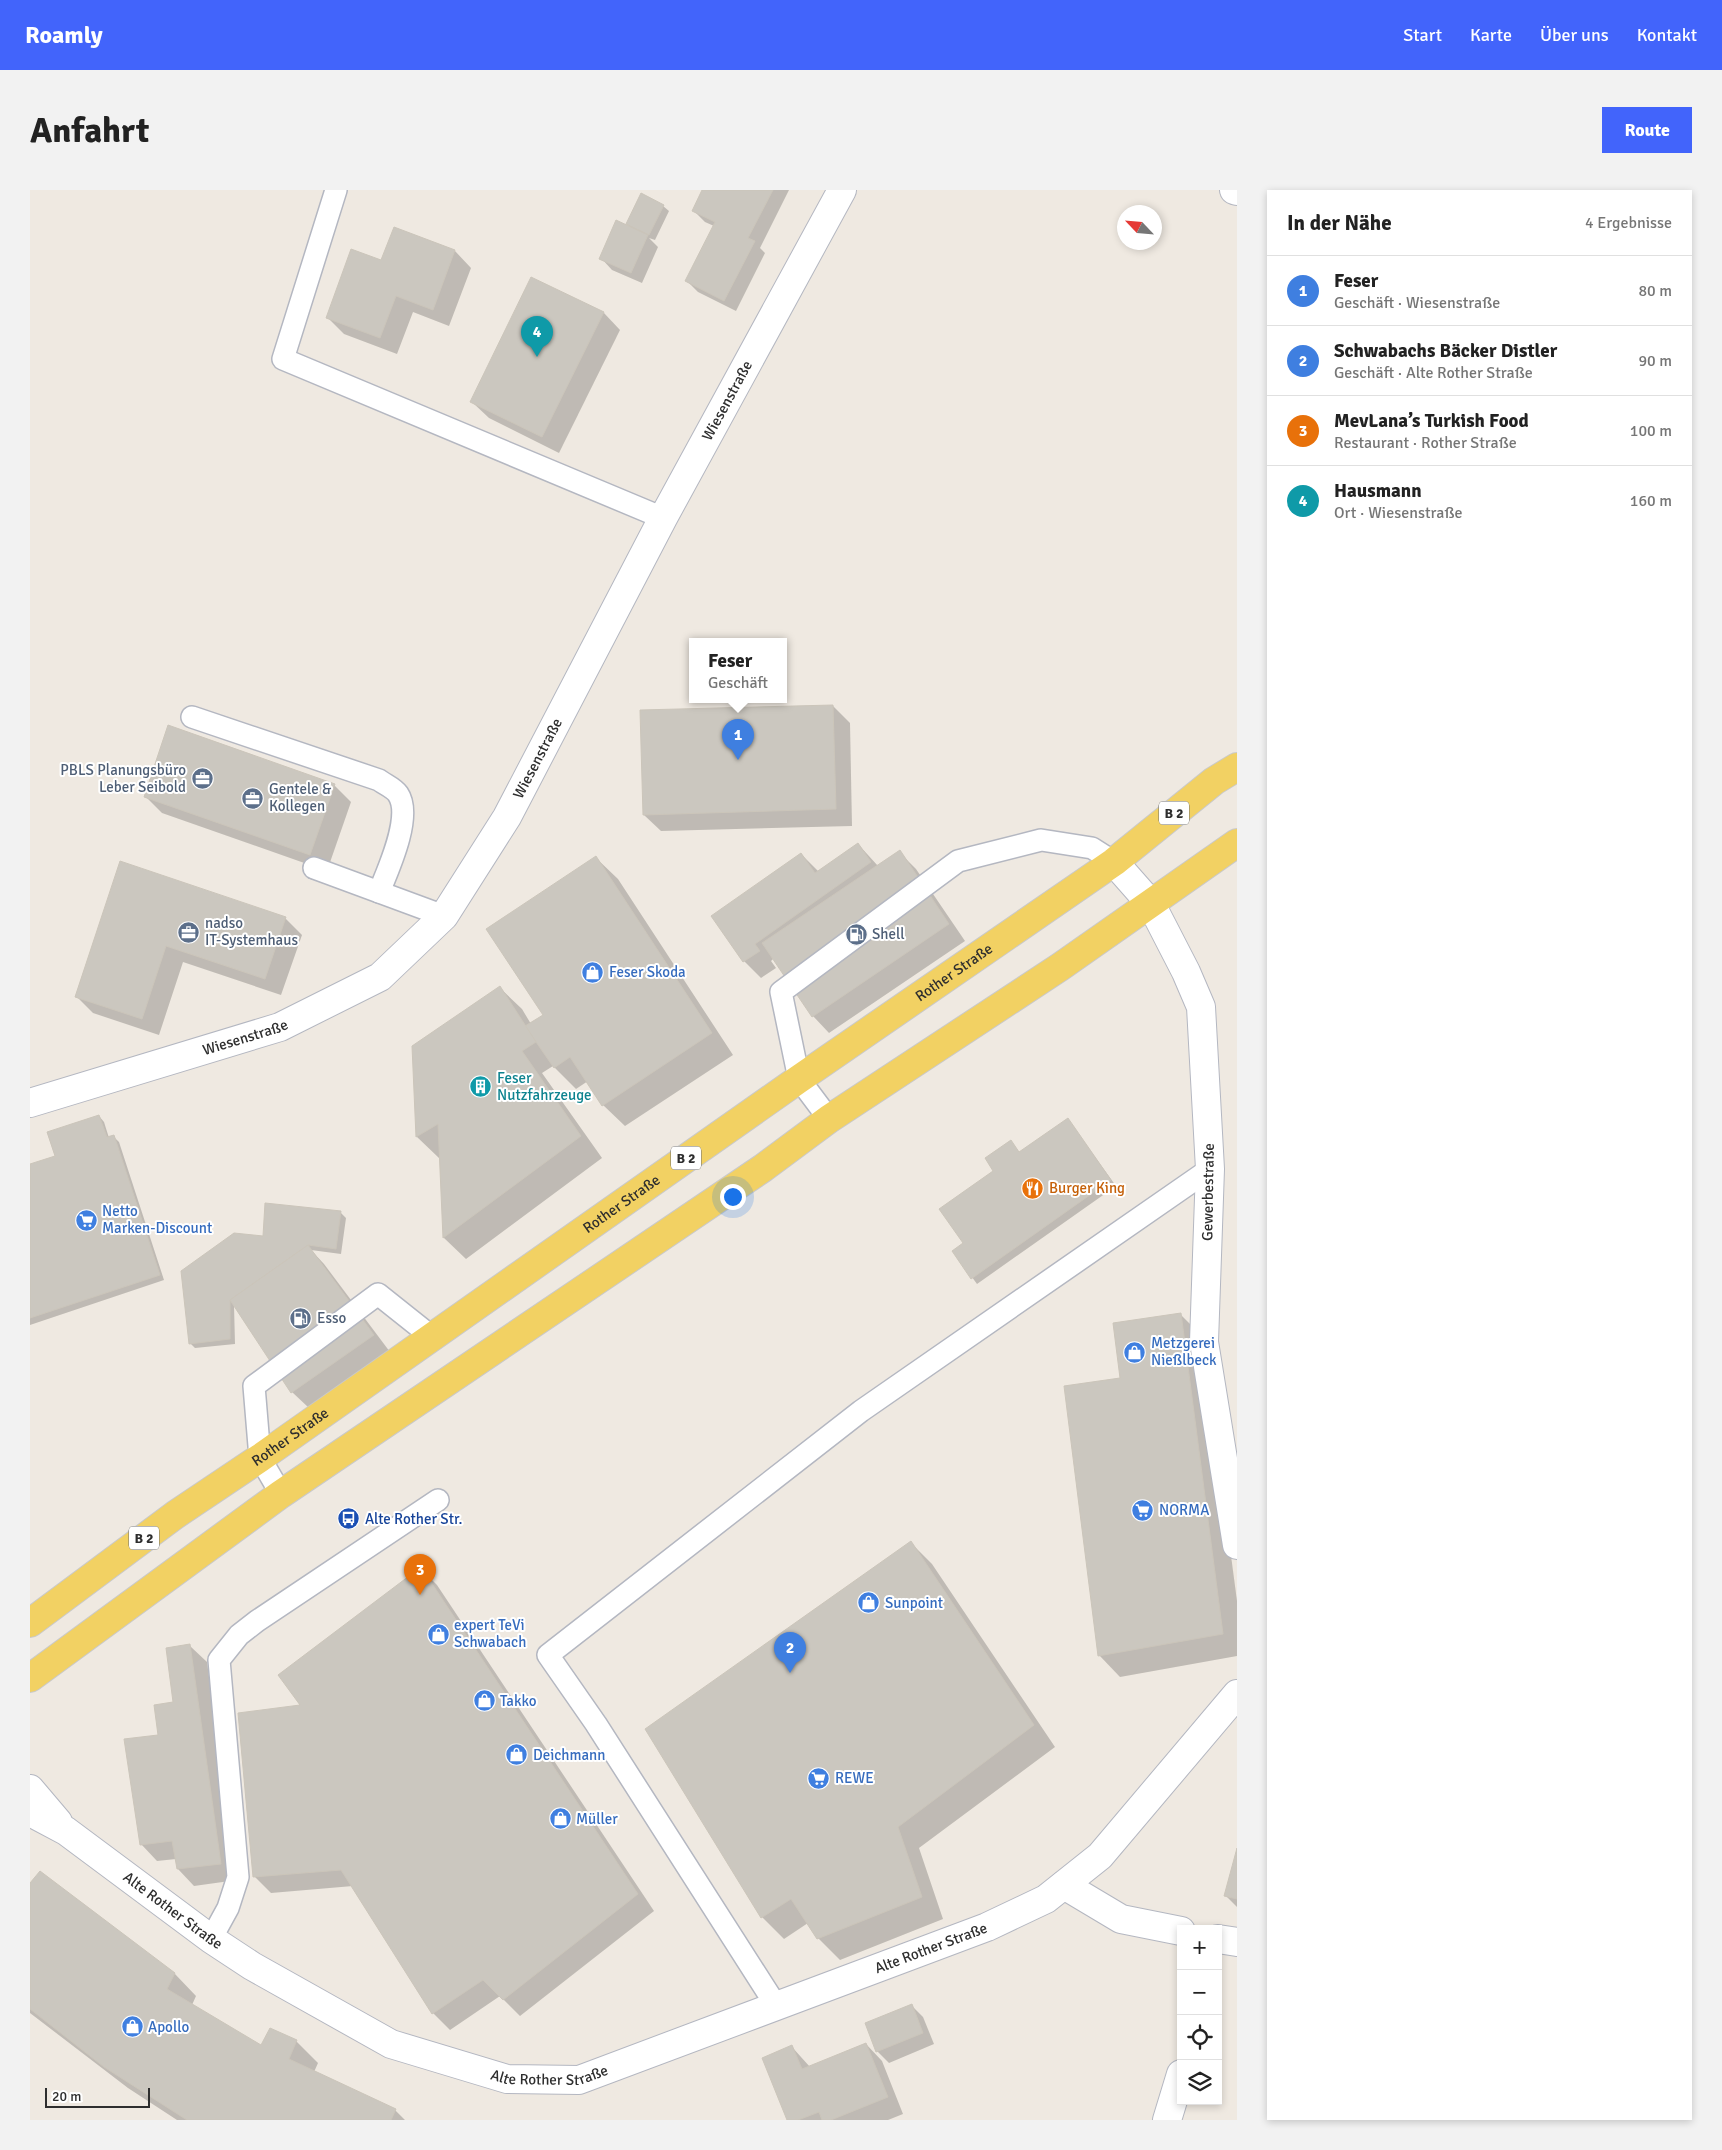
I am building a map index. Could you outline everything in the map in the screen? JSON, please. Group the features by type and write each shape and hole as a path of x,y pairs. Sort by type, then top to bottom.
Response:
{"main road":[{"name":"Rother Straße","path":"30,1623 175,1515 260,1458 799,1078 1103,855 1237,767"},
{"path":"30,1678 281,1494 763,1168 828,1119 1060,967 1237,843"}],"street":[{"name":"Wiesenstraße","path":"30,1103 280,1027 380,977 444,916 507,817 662,518 842,190"},
{"name":"Gewerbestraße","path":"1103,855 1151,904 1186,972 1201,1007 1210,1170 1204,1342 1237,1545"},
{"name":"Alte Rother Straße","path":"30,1812 66,1831 210,1939 252,1966 391,2044 507,2079 579,2080 987,1927 1046,1899 1100,1856 1237,1694"},
{"name":"Alte Rother Straße","path":"30,1789 66,1831"},
{"path":"1064,1885 1121,1919 1177,1930"},
{"path":"1167,2120 1177,2087"}],"lane":[{"path":"336,190 283,359 662,518"},
{"path":"192,717 379,780 398,793 403,809 397,846 380,892"},
{"path":"828,1119 799,1078 782,992 958,861 1041,840 1103,855"},
{"path":"314,868 444,916"},
{"path":"777,2007 596,1724 548,1655 846,1421 1210,1170"},
{"path":"281,1494 260,1458 254,1386 378,1294 432,1337"},
{"path":"210,1939 228,1908 238,1877 219,1660 239,1635 256,1621 438,1500"}],"building":[{"path":"702,190 773,190 748,238 755,241 724,301 685,281 715,222 692,211"},
{"path":"641,193 664,205 649,235 626,224"},
{"path":"616,220 648,235 631,273 599,259"},
{"path":"394,227 455,250 433,310 396,296 380,338 326,318 351,249 381,260"},
{"path":"531,277 604,312 542,437 470,402"},
{"path":"833,705 836,809 643,815 640,710"},
{"path":"168,725 335,784 310,855 144,797"},
{"path":"858,843 871,862 755,944 760,951 743,962 711,916 801,853 815,873"},
{"name":"Shell","path":"900,850 949,924 812,1017 762,943"},
{"name":"Feser Skoda","path":"596,856 712,1033 602,1106 570,1057 554,1068 525,1026 543,1015 486,929"},
{"name":"nadso IT-Systemhaus","path":"120,861 286,917 265,979 166,946 142,1019 75,997"},
{"name":"Feser Nutzfahrzeuge","path":"500,986 536,1042 522,1051 581,1136 443,1238 438,1124 416,1137 412,1046"},
{"name":"Netto Marken-Discount","path":"99,1115 107,1137 114,1135 160,1275 30,1318 30,1164 55,1156 47,1132"},
{"path":"1068,1118 1111,1180 971,1279 952,1251 963,1243 939,1209 993,1171 985,1158 1011,1140 1019,1152"},
{"path":"265,1203 341,1211 336,1249 308,1245 230,1300 230,1339 189,1344 181,1271 234,1233 263,1236"},
{"name":"Esso","path":"308,1245 374,1335 291,1393 230,1300"},
{"name":"NORMA","path":"1181,1313 1223,1634 1098,1656 1064,1386 1120,1378 1113,1323"},
{"name":"REWE","path":"911,1541 1034,1725 898,1827 922,1897 817,1939 791,1899 761,1918 645,1729"},
{"path":"421,1567 638,1894 503,2000 483,1980 432,2014 341,1870 253,1877 238,1713 300,1705 278,1675"},
{"path":"190,1644 221,1864 177,1869 172,1841 140,1845 124,1739 158,1735 154,1705 173,1702 166,1648"},
{"path":"1237,1848 1237,1899 1224,1896"},
{"path":"40,1871 175,1973 167,1989 261,2045 270,2028 297,2040 289,2059 396,2109 391,2120 187,2120 104,2067 30,2009 30,1883"},
{"path":"912,2004 923,2033 876,2052 865,2023"},
{"path":"866,2043 888,2097 831,2120 822,2120 819,2112 798,2120 787,2120 762,2058 792,2045 802,2069"}],"place":[{"name":"Hausmann","path":"537,357"},
{"name":"Feser","path":"738,760"},
{"name":"PBLS Planungsbüro Leber Seibold","path":"202,779"},
{"name":"Gentele & Kollegen","path":"253,798"},
{"name":"nadso IT-Systemhaus","path":"189,932"},
{"name":"Shell","path":"856,934"},
{"name":"Feser Skoda","path":"593,972"},
{"name":"Feser Nutzfahrzeuge","path":"481,1087"},
{"name":"Burger King","path":"1033,1188"},
{"name":"Netto Marken-Discount","path":"86,1220"},
{"name":"Esso","path":"301,1318"},
{"name":"Metzgerei Nießlbeck","path":"1135,1352"},
{"name":"NORMA","path":"1143,1510"},
{"name":"Alte Rother Str.","path":"349,1519"},
{"name":"MevLana’s Turkish Food","path":"420,1595"},
{"name":"Sunpoint","path":"869,1603"},
{"name":"expert TeVi Schwabach","path":"438,1634"},
{"name":"Schwabachs Bäcker Distler","path":"790,1673"},
{"name":"Takko","path":"484,1701"},
{"name":"Deichmann","path":"517,1755"},
{"name":"REWE","path":"819,1778"},
{"name":"Müller","path":"560,1819"},
{"name":"Apollo","path":"132,2027"}]}
